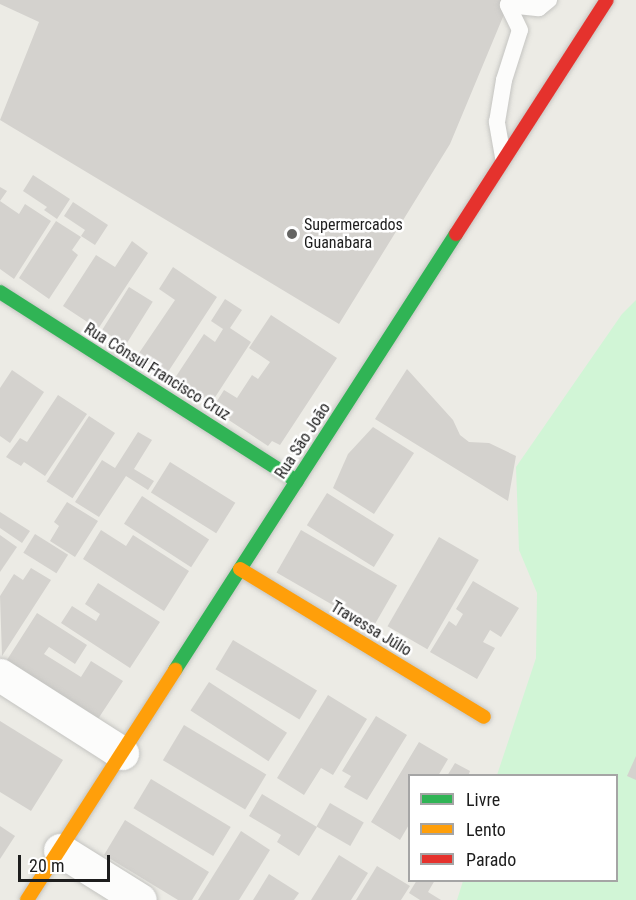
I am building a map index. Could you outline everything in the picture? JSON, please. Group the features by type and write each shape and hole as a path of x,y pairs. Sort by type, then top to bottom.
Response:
{"street":[{"name":"Rua São João","path":"27,900 607,0"},
{"name":"Rua Cônsul Francisco Cruz","path":"0,292 297,481"},
{"name":"Travessa Júlio","path":"240,569 484,717"},
{"path":"0,675 122,753"},
{"path":"60,850 140,900"}],"lane":[{"path":"503,161 497,122 504,80 520,30 508,5 539,8 549,0"}],"green space":[{"path":"636,300 636,900 457,900 463,882 618,882 618,774 497,774 536,658 537,593 519,550 516,467 622,314"}],"building":[{"name":"Supermercados Guanabara","path":"0,0 510,0 450,144 339,324 0,120 39,22 0,4"},
{"path":"33,175 70,199 57,219 44,210 47,207 23,191"},
{"path":"0,187 7,191 0,201"},
{"path":"0,201 19,214 25,204 51,221 14,279 0,269"},
{"path":"73,202 108,225 95,245 81,236 85,230 64,216"},
{"path":"56,221 81,237 72,250 78,255 49,299 19,278"},
{"path":"132,241 148,253 98,329 63,306 96,255 115,267"},
{"path":"173,267 217,297 166,375 137,356 175,300 159,289"},
{"path":"129,287 153,302 126,345 102,330"},
{"path":"225,299 242,310 230,328 251,342 210,405 173,381 204,334 215,342 223,329 211,321"},
{"path":"271,315 337,358 280,445 272,441 268,446 212,409 224,390 237,398 252,375 258,379 270,362 249,348"},
{"path":"407,369 453,420 460,435 469,442 489,443 516,456 508,501 375,419"},
{"path":"12,370 44,392 10,443 0,436 0,388"},
{"path":"58,395 87,414 45,476 24,462 21,466 6,457 20,438 27,442"},
{"path":"89,416 115,433 73,498 47,481"},
{"path":"373,427 414,453 374,514 333,488 348,454"},
{"path":"138,432 152,440 134,469 154,481 148,490 126,476 99,517 75,502 102,460 115,468"},
{"path":"170,462 235,503 216,533 151,493"},
{"path":"327,493 394,535 374,567 307,525"},
{"path":"142,496 209,540 191,567 124,524"},
{"path":"67,502 98,521 75,557 50,541 59,526 54,522"},
{"path":"0,512 30,531 22,543 0,528"},
{"path":"101,530 126,546 133,535 189,571 164,611 83,559"},
{"path":"301,530 397,586 373,628 276,572"},
{"path":"35,534 68,555 56,573 23,553"},
{"path":"0,535 17,547 0,572"},
{"path":"439,537 479,560 427,649 388,626"},
{"path":"31,568 51,580 2,656 0,596 14,574 23,580"},
{"path":"473,581 519,608 501,637 490,630 483,642 495,648 477,679 430,652 449,621 456,626 463,614 456,609"},
{"path":"98,583 160,622 130,668 61,623 72,606 96,621 100,614 85,604"},
{"path":"37,613 87,645 75,664 49,647 44,654 81,677 91,661 123,681 96,722 3,666"},
{"path":"233,640 317,690 299,720 215,669"},
{"path":"209,682 287,733 268,761 190,711"},
{"path":"328,695 367,719 333,775 321,768 304,795 277,778"},
{"path":"376,716 407,735 367,800 344,787 351,776 342,771"},
{"path":"0,721 63,760 31,811 0,792"},
{"path":"184,725 266,774 245,810 163,760"},
{"path":"419,742 448,759 439,774 408,774 408,826 400,840 371,822"},
{"path":"636,756 636,780 627,776"},
{"path":"455,763 470,771 469,774 448,774"},
{"path":"151,779 231,827 213,856 133,808"},
{"path":"262,794 317,827 299,856 277,842 281,835 249,816"},
{"path":"330,803 364,822 350,846 316,826"},
{"path":"125,820 209,872 192,900 178,900 104,855"},
{"path":"0,826 15,836 0,859"},
{"path":"241,831 270,850 259,868 239,900 198,900"},
{"path":"339,855 368,873 351,900 311,900"},
{"path":"377,866 410,886 401,900 356,900"},
{"path":"269,874 299,893 294,900 253,900"},
{"path":"416,882 434,882 428,892 441,900 420,900 409,893"}],"traffic: fast":[{"path":"175,670 456,234"},
{"path":"0,292 297,481"}],"traffic: slow":[{"path":"240,569 484,717"},
{"path":"27,900 175,670"}],"traffic: jam":[{"path":"456,234 607,0"}],"place":[{"name":"Supermercados Guanabara","path":"292,234"}]}
